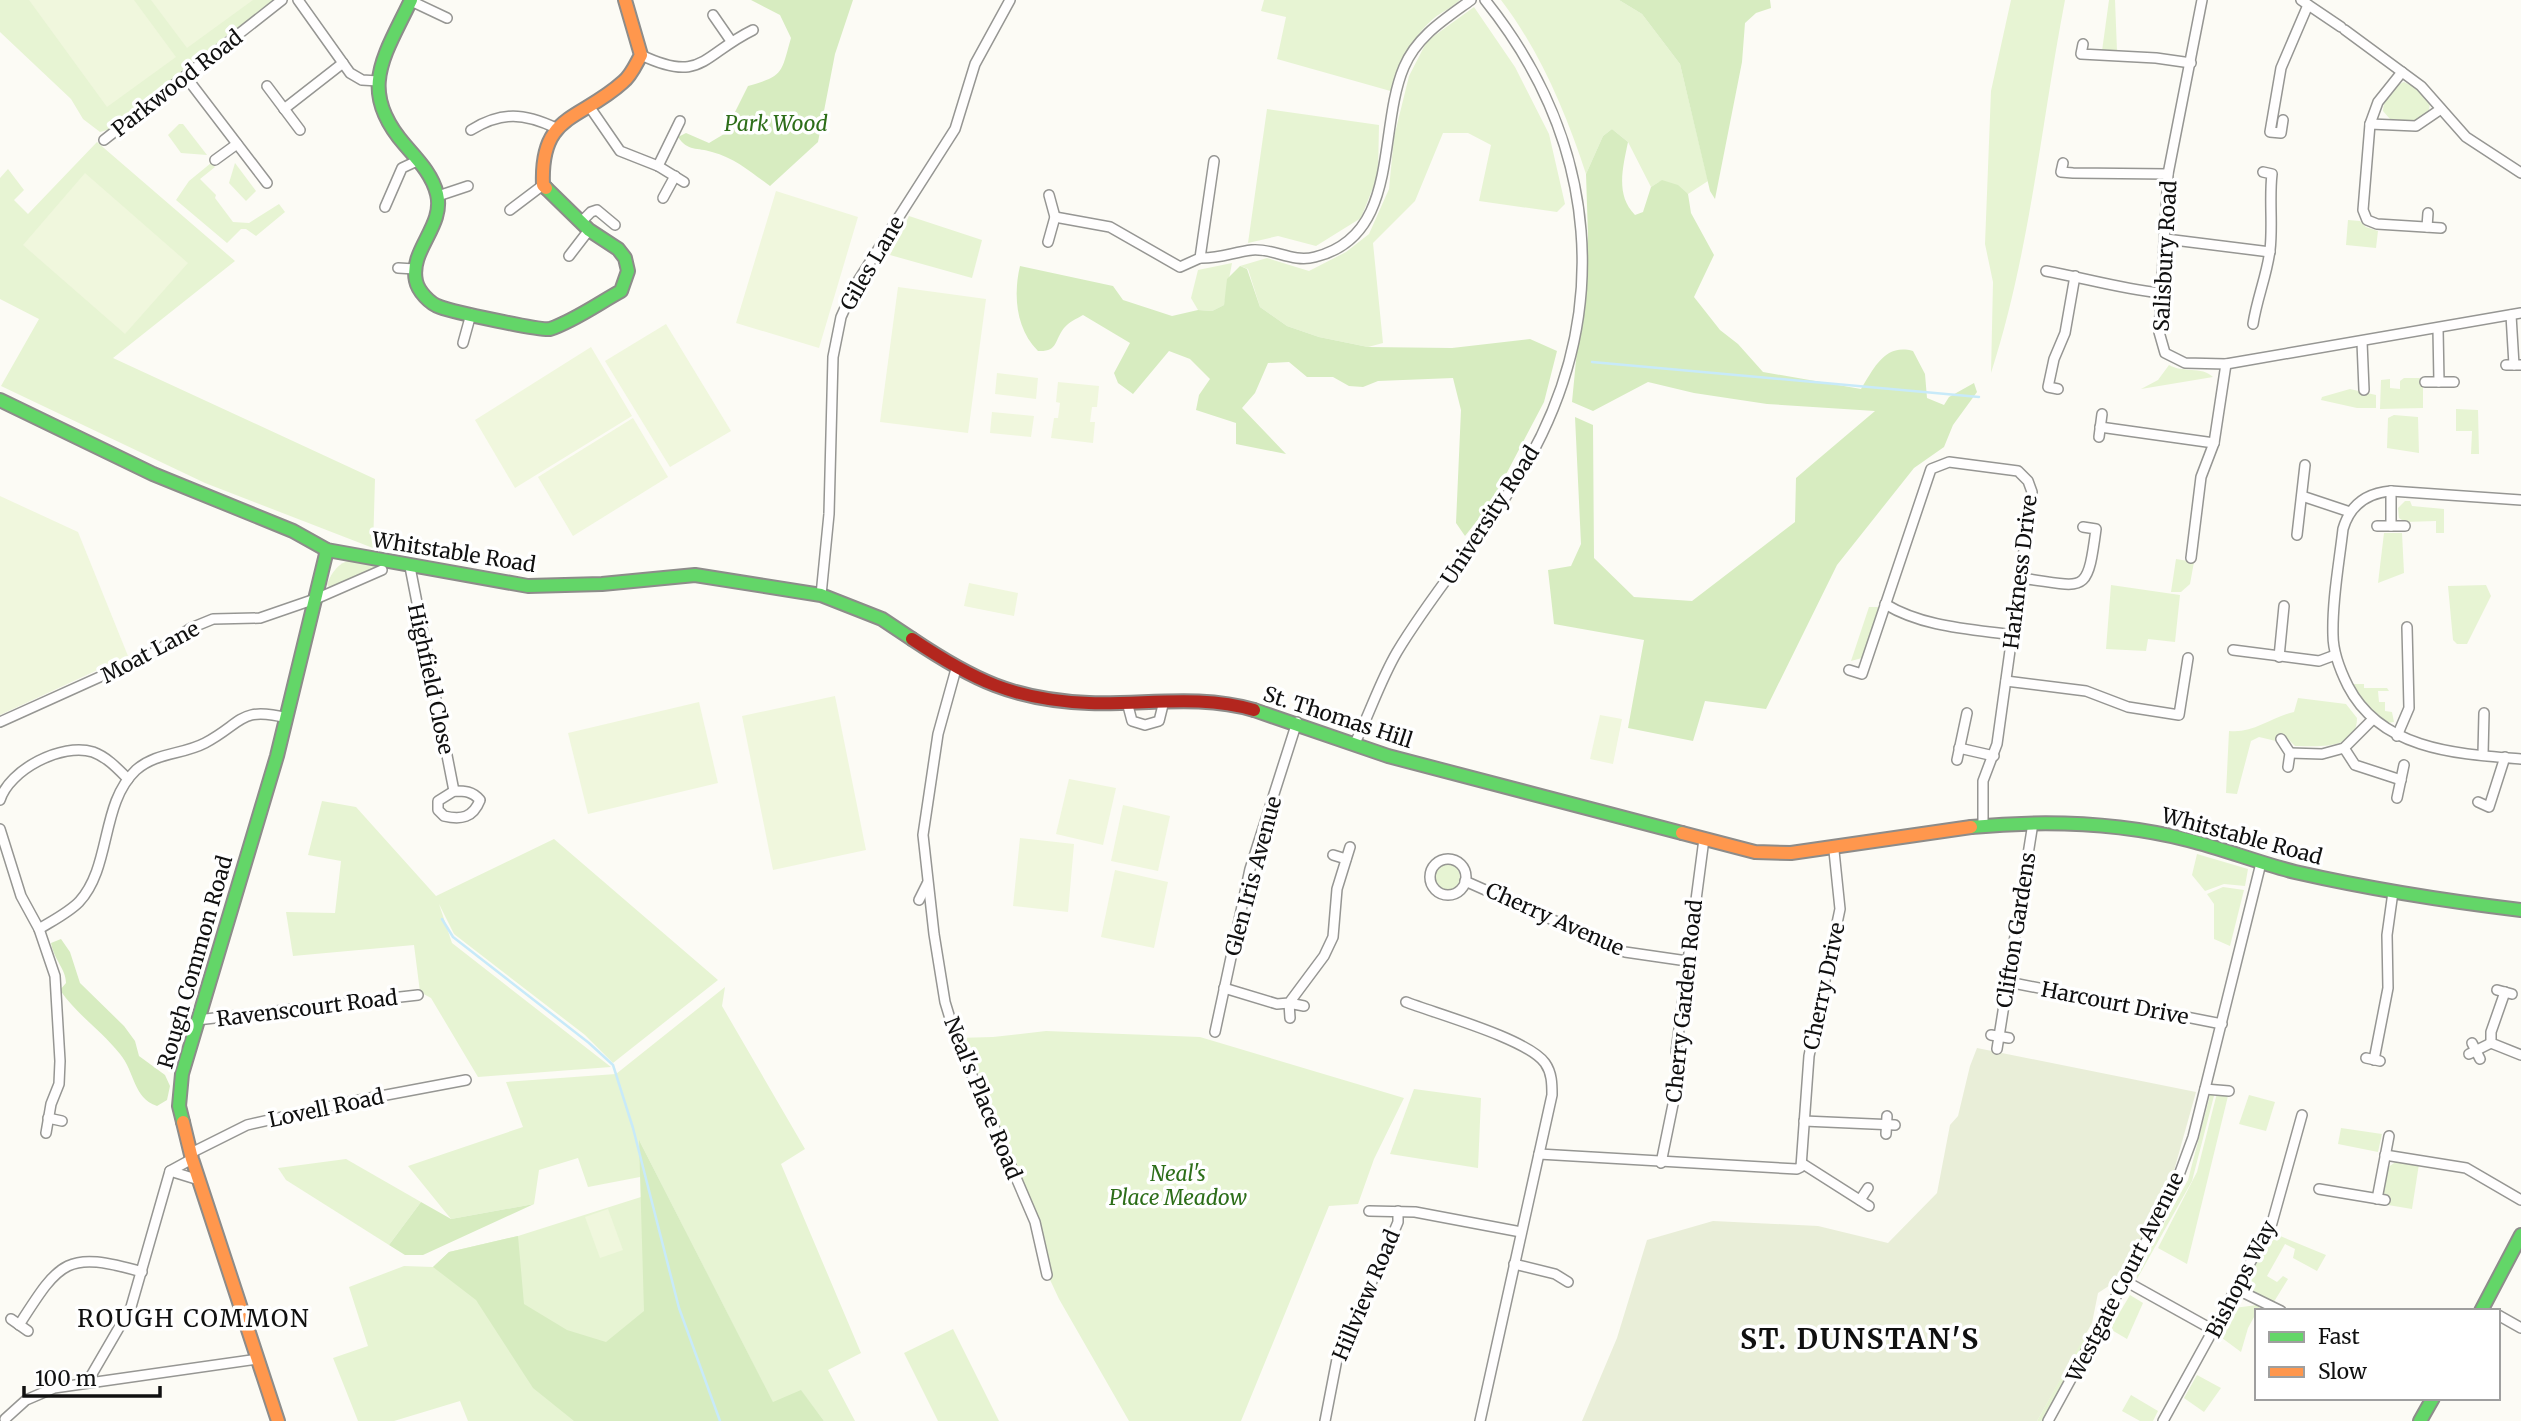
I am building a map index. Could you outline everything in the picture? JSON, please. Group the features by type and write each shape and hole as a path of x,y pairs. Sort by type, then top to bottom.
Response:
{"main road":[{"path":"410,0 378,81 382,116 417,161 438,196 436,226 415,269 418,283 429,301 449,310 548,330 614,296 626,284 625,258 618,249 585,226 544,185 542,158 556,128 573,113 589,106 625,81 641,55 625,0"},
{"name":"Whitstable Road","path":"0,400 131,465 190,492 293,531 327,550 410,567 528,586 603,584 695,575 821,595 882,619 956,669"},
{"name":"Rough Common Road","path":"278,1421 191,1156 182,1125 179,1088 287,718 318,598 327,550"},
{"name":"St. Thomas Hill","path":"956,669 988,685 1027,697 1088,703 1217,702 1297,722 1388,756 1704,839"},
{"name":"Whitstable Road","path":"1704,839 1768,853 1834,851 1895,838 1983,826 2033,823 2114,827 2188,839 2261,863 2393,892 2521,910"},
{"path":"2485,1309 2521,1235"},
{"path":"2420,1421 2431,1400"}],"street":[{"name":"Parkwood Road","path":"104,139 282,0"},
{"path":"298,0 354,76 378,81"},
{"path":"410,0 447,18"},
{"name":"Giles Lane","path":"821,595 829,514 833,357 841,317 856,284 955,129 975,64 1010,0"},
{"path":"1055,217 1110,227 1180,267 1200,258 1260,250 1294,259 1311,258 1329,252 1351,238 1369,215 1378,197 1390,120 1409,57 1425,34 1471,0"},
{"name":"University Road","path":"1355,743 1398,651 1507,494 1535,448 1567,372 1578,323 1584,254 1583,228 1562,133 1528,60 1485,0"},
{"name":"Salisbury Road","path":"2202,0 2168,174 2159,338 2165,353 2185,363 2226,364 2521,313"},
{"path":"2283,120 2281,132 2270,132 2281,68 2305,3 2343,29 2358,45 2421,86 2466,137 2521,173"},
{"path":"713,15 731,41"},
{"path":"641,55 674,69 687,69 698,66 731,41 753,30"},
{"path":"2083,44 2081,54 2156,58 2191,63"},
{"path":"284,109 343,63"},
{"path":"2402,72 2378,102 2370,124 2362,203 2365,216 2376,224 2441,228"},
{"path":"186,77 267,183"},
{"path":"267,86 300,130"},
{"path":"589,106 620,151 658,166 684,182"},
{"path":"2370,124 2416,126 2441,108"},
{"path":"471,130 489,115 530,118 556,128"},
{"path":"658,166 680,121"},
{"path":"215,160 237,144"},
{"path":"385,207 402,168 417,161"},
{"path":"1200,258 1214,161"},
{"path":"2063,163 2061,172 2168,174"},
{"path":"2253,324 2270,252 2272,174 2263,172"},
{"path":"663,198 675,176"},
{"path":"510,209 544,185"},
{"path":"438,196 468,186"},
{"path":"1048,242 1055,217 1049,195"},
{"path":"569,256 591,212 597,210 615,225"},
{"path":"2427,227 2428,213"},
{"path":"2166,239 2270,252"},
{"path":"398,268 415,269"},
{"path":"2046,271 2124,289 2160,293"},
{"path":"2057,389 2048,387 2050,373 2065,332 2075,276"},
{"path":"463,342 471,314"},
{"path":"2511,315 2514,365"},
{"path":"2438,329 2439,382"},
{"path":"2362,342 2364,390"},
{"path":"2190,558 2201,477 2214,443 2226,364"},
{"path":"2425,382 2454,382"},
{"path":"2102,414 2100,432 2214,443"},
{"name":"Harkness Drive","path":"1849,670 1861,674 1928,474 1943,462 2018,471 2028,481 2032,492 1994,756 1983,781 1983,826"},
{"path":"2297,535 2305,466"},
{"path":"2391,491 2391,526"},
{"path":"2521,500 2391,491 2368,496 2350,512 2343,529 2334,607 2335,655 2356,699 2373,719 2397,736 2423,746 2521,759"},
{"path":"2302,496 2350,512"},
{"path":"2377,526 2405,526"},
{"path":"2020,578 2073,584 2086,578 2090,572 2096,529 2083,527"},
{"name":"Highfield Close","path":"410,567 454,791"},
{"name":"Moat Lane","path":"0,722 155,652 213,619 260,618 318,598 382,570"},
{"path":"1885,604 1910,617 1940,625 2012,635"},
{"path":"2278,657 2284,606"},
{"path":"2397,736 2409,708 2407,627"},
{"path":"2233,650 2319,661 2335,655"},
{"path":"2006,681 2086,691 2128,708 2179,715 2188,659"},
{"name":"Neal's Place Road","path":"956,669 935,745 923,835 945,1002 956,1038 1034,1222 1047,1275"},
{"path":"1127,702 1132,721 1144,725 1159,721 1164,701"},
{"path":"38,929 71,908 86,891 93,878 119,796 128,779 155,757 204,744 246,715 260,713 287,718"},
{"path":"1957,760 1967,713"},
{"path":"2483,754 2484,713"},
{"path":"2290,753 2322,754 2344,748 2373,719"},
{"name":"Glen Iris Avenue","path":"1215,1032 1250,869 1297,722"},
{"path":"2281,739 2290,753 2288,767"},
{"path":"1959,748 1994,756"},
{"path":"2344,748 2355,765 2401,780"},
{"path":"0,800 3,791 26,768 72,751 91,752 128,779"},
{"path":"2478,802 2489,807 2505,757"},
{"path":"2397,799 2404,765"},
{"path":"454,791 469,791 480,800 474,811 462,819 444,817 438,810 438,802 454,791"},
{"name":"Clifton Gardens","path":"1997,1049 1995,1035 2008,982 2033,823"},
{"path":"0,829 4,862 38,929 55,976 59,1084 48,1118 47,1133"},
{"name":"Cherry Garden Road","path":"1661,1163 1679,1075 1680,1062 1676,1052 1704,839"},
{"path":"1290,1018 1289,1003 1324,956 1333,937 1336,898 1350,847"},
{"name":"Cherry Drive","path":"1801,1170 1809,1056 1840,909 1834,851"},
{"path":"1334,855 1346,859"},
{"name":"Cherry Avenue","path":"1452,859 1464,868 1465,881 1457,892 1444,895 1433,888 1431,870 1438,862 1452,859"},
{"name":"Westgate Court Avenue","path":"2048,1421 2127,1282 2172,1194 2193,1137 2261,863"},
{"name":"Neal's Place Road","path":"919,900 926,890 928,875"},
{"name":"Cherry Avenue","path":"1465,881 1625,952 1687,961"},
{"path":"2373,1060 2388,988 2387,935 2393,892"},
{"name":"Harcourt Drive","path":"2008,982 2222,1024"},
{"path":"1224,988 1277,1004 1304,1006"},
{"path":"2491,1043 2491,1032 2504,992"},
{"name":"Ravenscourt Road","path":"197,1020 418,995"},
{"path":"1406,1002 1423,1013 1474,1027 1537,1055 1550,1072 1552,1095 1479,1421"},
{"name":"Clifton Gardens","path":"1995,1035 2009,1038"},
{"path":"2474,1051 2491,1043 2521,1055"},
{"name":"Lovell Road","path":"170,1171 191,1156 247,1125 349,1101 466,1080"},
{"path":"2205,1089 2229,1091"},
{"name":"Bishops Way","path":"2163,1421 2215,1331 2272,1223 2302,1115"},
{"path":"48,1118 62,1121"},
{"path":"1804,1121 1888,1125"},
{"path":"2285,1124 2297,1128"},
{"path":"2319,1189 2381,1199 2389,1136"},
{"path":"1539,1154 1801,1170 1869,1206"},
{"path":"2385,1155 2466,1168 2521,1200"},
{"path":"88,1381 131,1307 170,1171 199,1180"},
{"path":"1860,1200 1868,1188"},
{"path":"1369,1211 1398,1211 1521,1232"},
{"name":"Hillview Road","path":"1325,1421 1337,1359 1398,1222 1398,1211"},
{"path":"28,1331 15,1322 52,1278 67,1266 83,1260 100,1261 142,1272"},
{"path":"1514,1264 1555,1274 1567,1282"},
{"path":"2127,1282 2215,1331"},
{"path":"2236,1289 2277,1309"},
{"path":"2500,1316 2521,1328"},
{"path":"5,1419 26,1400 54,1388 88,1381 132,1379 258,1359"}],"green space":[{"path":"0,0 275,0 111,129 100,132 83,119 71,99 0,32"},
{"path":"29,0 134,0 176,57 107,107"},
{"path":"151,0 253,0 187,48"},
{"name":"Park Wood","path":"751,0 853,0 835,54 818,142 770,186 736,162 689,147 678,137 686,133 709,143 724,134 748,86 775,76 782,66 791,38 780,15"},
{"path":"1264,0 1460,0 1425,26 1404,62 1394,92 1277,59 1286,17 1261,11"},
{"path":"1501,0 1619,0 1642,14 1680,64 1708,181 1688,194 1659,182 1651,187 1628,142 1612,129 1603,136 1586,174 1551,83 1528,40"},
{"path":"1619,0 1770,0 1771,8 1756,13 1745,23 1742,62 1715,199 1710,191 1680,64 1642,14"},
{"path":"2011,0 2065,0 2016,281 1991,373 1993,282 1985,244 1991,91"},
{"path":"2109,0 2115,0 2117,51 2102,51"},
{"path":"1474,7 1515,67 1549,134 1565,204 1557,212 1479,201 1491,145 1468,133 1443,133 1415,201 1373,243 1383,343 1368,347 1319,337 1287,326 1260,307 1248,269 1240,266 1267,258 1309,271 1346,252 1369,234 1389,189 1394,137 1409,76 1427,41"},
{"path":"2404,82 2416,88 2430,103 2429,110 2417,122 2390,119 2383,111 2389,94"},
{"path":"1267,109 1379,125 1378,175 1361,218 1316,246 1278,236 1248,243"},
{"path":"179,124 183,124 207,155 181,153 168,135"},
{"path":"1612,129 1628,142 1622,180 1625,199 1635,215 1643,212 1651,187 1662,180 1678,185 1688,194 1691,213 1714,255 1694,297 1720,330 1738,344 1763,372 1861,389 1881,359 1903,349 1913,351 1925,374 1927,398 1944,405 1949,397 1974,383 1977,392 1953,425 1944,447 1914,468 1837,565 1766,709 1705,701 1693,741 1628,728 1644,640 1554,624 1548,570 1571,566 1581,544 1575,417 1593,425 1594,558 1634,597 1692,601 1795,522 1796,478 1875,411 1767,404 1694,393 1648,382 1593,411 1572,402 1588,236 1586,174 1603,136"},
{"path":"97,142 235,261 113,358 375,479 373,548 205,483 1,386 39,319 0,299 0,178 8,169 24,190 14,200 28,214"},
{"path":"211,163 215,167 200,179 216,195 215,198 233,222 249,223 279,204 285,212 256,236 246,229 241,229 227,243 176,200 189,181"},
{"path":"235,163 256,191 246,201 229,183"},
{"path":"85,173 188,263 125,334 23,245"},
{"path":"776,191 858,217 819,348 736,323"},
{"path":"909,216 982,240 972,278 890,255"},
{"path":"2348,220 2360,221 2366,227 2378,231 2376,248 2346,245"},
{"path":"1232,263 1224,305 1212,311 1198,310 1191,298 1198,270"},
{"path":"1020,266 1113,286 1123,300 1172,316 1198,310 1212,311 1224,305 1227,279 1240,266 1247,269 1260,307 1287,326 1319,337 1368,347 1452,348 1530,339 1557,351 1544,402 1491,503 1465,536 1456,523 1461,410 1453,378 1378,381 1363,387 1349,386 1333,377 1307,377 1289,362 1268,363 1255,393 1242,408 1286,454 1236,444 1236,423 1196,410 1199,395 1210,379 1190,359 1169,351 1133,394 1118,383 1114,373 1130,343 1083,315 1066,326 1052,348 1038,351 1025,333 1018,311"},
{"path":"898,287 986,299 968,433 880,422"},
{"path":"666,324 731,431 670,467 605,361"},
{"path":"591,347 632,416 515,488 475,420"},
{"path":"2169,365 2203,372 2213,377 2141,389 2158,380"},
{"path":"997,373 1038,378 1036,399 995,394"},
{"path":"2404,378 2423,378 2423,408 2380,409 2381,380 2390,379 2390,388 2400,389 2400,381"},
{"path":"1058,382 1099,386 1097,407 1092,407 1090,422 1095,422 1093,443 1051,438 1060,403 1056,402"},
{"path":"2350,389 2376,395 2376,408 2357,408 2321,400 2322,397"},
{"path":"2456,409 2478,410 2479,454 2471,454 2472,431 2456,431"},
{"path":"992,412 1034,416 1031,437 990,433"},
{"path":"2394,415 2418,417 2419,453 2387,448 2388,418"},
{"path":"633,418 668,477 573,536 538,477"},
{"path":"0,496 78,532 128,656 0,715"},
{"path":"2405,501 2410,501 2412,506 2444,509 2444,533 2436,533 2436,521 2405,522 2399,518 2398,508"},
{"path":"2384,533 2402,533 2404,573 2378,583"},
{"path":"2176,559 2194,562 2190,584 2181,592 2171,592"},
{"path":"351,560 381,566 330,589 327,584 333,572 342,563"},
{"path":"969,583 1018,593 1014,616 964,606"},
{"path":"2111,585 2180,595 2175,642 2148,639 2146,651 2106,649"},
{"path":"2486,585 2491,596 2467,644 2457,644 2453,640 2448,586"},
{"path":"1869,607 1879,607 1862,658 1851,661"},
{"path":"2351,684 2364,684 2364,688 2387,688 2389,691 2378,691 2379,702 2385,702 2385,711 2392,712 2394,722 2387,723 2363,702"},
{"path":"835,696 866,850 773,870 742,716"},
{"path":"2298,698 2346,704 2357,718 2355,729 2343,741 2324,746 2295,746 2284,735 2276,741 2259,737 2251,741 2237,794 2226,793 2229,731 2254,728 2294,712"},
{"path":"699,702 718,783 588,814 568,733"},
{"path":"1600,715 1622,719 1613,764 1590,759"},
{"path":"1069,779 1116,788 1103,845 1056,834"},
{"path":"322,801 356,807 436,896 554,839 718,980 613,1063 585,1035 454,934 439,904 452,943 611,1067 478,1077 431,998 420,992 414,945 293,956 286,912 335,913 341,861 308,855"},
{"path":"1123,805 1170,816 1158,871 1111,861"},
{"path":"1020,838 1074,844 1068,912 1013,906"},
{"path":"2197,854 2248,869 2245,886 2224,884 2205,891 2192,875"},
{"path":"1446,863 1456,867 1460,877 1456,887 1446,891 1436,887 1432,877 1436,867"},
{"path":"1115,870 1168,882 1154,948 1101,937"},
{"path":"2223,887 2244,890 2230,946 2214,939 2214,904 2207,894"},
{"path":"61,939 70,952 80,983 124,1026 135,1041 139,1056 165,1075 170,1086 167,1100 157,1106 143,1097 120,1054 60,990 66,983 51,943"},
{"path":"725,987 722,1006 805,1149 781,1164 861,1353 828,1370 855,1421 824,1421 801,1391 773,1403 640,1142 640,1177 588,1187 578,1158 539,1170 534,1204 451,1219 408,1166 523,1127 506,1082 616,1074"},
{"name":"Neal's Place Meadow","path":"1046,1031 1200,1037 1404,1098 1374,1159 1358,1204 1329,1206 1241,1421 1129,1421 1059,1299 1044,1267 1041,1246 956,1038"},
{"path":"1977,1048 2196,1092 2168,1192 2121,1278 2098,1293 2092,1323 2037,1421 1582,1421 1617,1338 1647,1240 1713,1221 1818,1226 1888,1243 1937,1193 1950,1125 1958,1116"},
{"path":"1414,1089 1481,1098 1478,1168 1390,1154"},
{"path":"2215,1092 2192,1181 2137,1279 2137,1272 2188,1180 2210,1095"},
{"path":"2217,1093 2228,1096 2187,1264 2158,1248 2197,1172"},
{"path":"2249,1095 2275,1102 2266,1131 2239,1124"},
{"path":"2341,1128 2382,1134 2378,1152 2338,1144"},
{"path":"639,1140 773,1402 801,1390 824,1421 574,1421 533,1388 476,1300 433,1267 449,1252 518,1236 524,1304 567,1330 606,1342 644,1311"},
{"path":"346,1159 421,1202 389,1245 286,1180 278,1168"},
{"path":"2397,1161 2419,1164 2412,1209 2388,1205 2389,1199 2383,1192 2387,1168"},
{"path":"641,1197 656,1320 705,1421 468,1421 460,1401 394,1421 358,1421 333,1358 368,1346 349,1287 404,1266 433,1267 449,1252 518,1236"},
{"path":"421,1202 451,1219 534,1204 423,1255 405,1255 389,1245"},
{"path":"608,1209 623,1250 600,1258 585,1217"},
{"path":"2273,1233 2326,1255 2317,1271 2293,1258 2295,1249 2285,1244 2267,1276 2277,1282 2283,1276 2288,1279 2272,1305 2245,1290 2244,1286"},
{"path":"2130,1295 2143,1303 2127,1339 2110,1329"},
{"path":"2260,1306 2255,1309 2241,1352 2218,1335 2234,1308"},
{"path":"953,1329 999,1421 938,1421 904,1353"},
{"path":"2085,1334 2091,1337 2044,1421 2037,1421"},
{"path":"2197,1375 2221,1388 2204,1412 2184,1398"},
{"path":"2131,1395 2158,1411 2153,1421 2140,1421 2122,1411"}],"waterway":[{"path":"1592,362 1979,397"},
{"path":"442,919 453,937 589,1043 613,1065 633,1128 679,1308 720,1421"}],"traffic: fast":[{"path":"411,0 385,56 379,90 382,107 390,125 420,162 437,194 436,217 417,259 415,270 417,285 425,297 436,305 478,317 550,329 577,317 621,291 628,271 625,258 618,249 589,230 546,188"},
{"path":"0,400 153,474 293,531 327,550 528,586 602,584 695,575 821,595 882,619 912,639"},
{"path":"183,1122 179,1106 182,1074 277,756 327,550"},
{"path":"1254,710 1388,756 1682,833"},
{"path":"1971,827 2053,823 2134,829 2188,840 2323,878 2408,894 2521,910"},
{"path":"2482,1309 2521,1235"},
{"path":"2420,1421 2432,1400"}],"traffic: slow":[{"path":"546,188 543,185 544,162 548,144 556,131 626,79 641,55 625,0"},
{"path":"1682,833 1755,852 1791,853 1971,827"},
{"path":"183,1122 192,1159 278,1421"}],"traffic: jam":[{"path":"912,639 975,676 1038,698 1089,703 1213,702 1254,710"}],"district":[{"name":"ROUGH COMMON","path":"194,1318"},
{"name":"ST. DUNSTAN'S","path":"1860,1339"}]}
